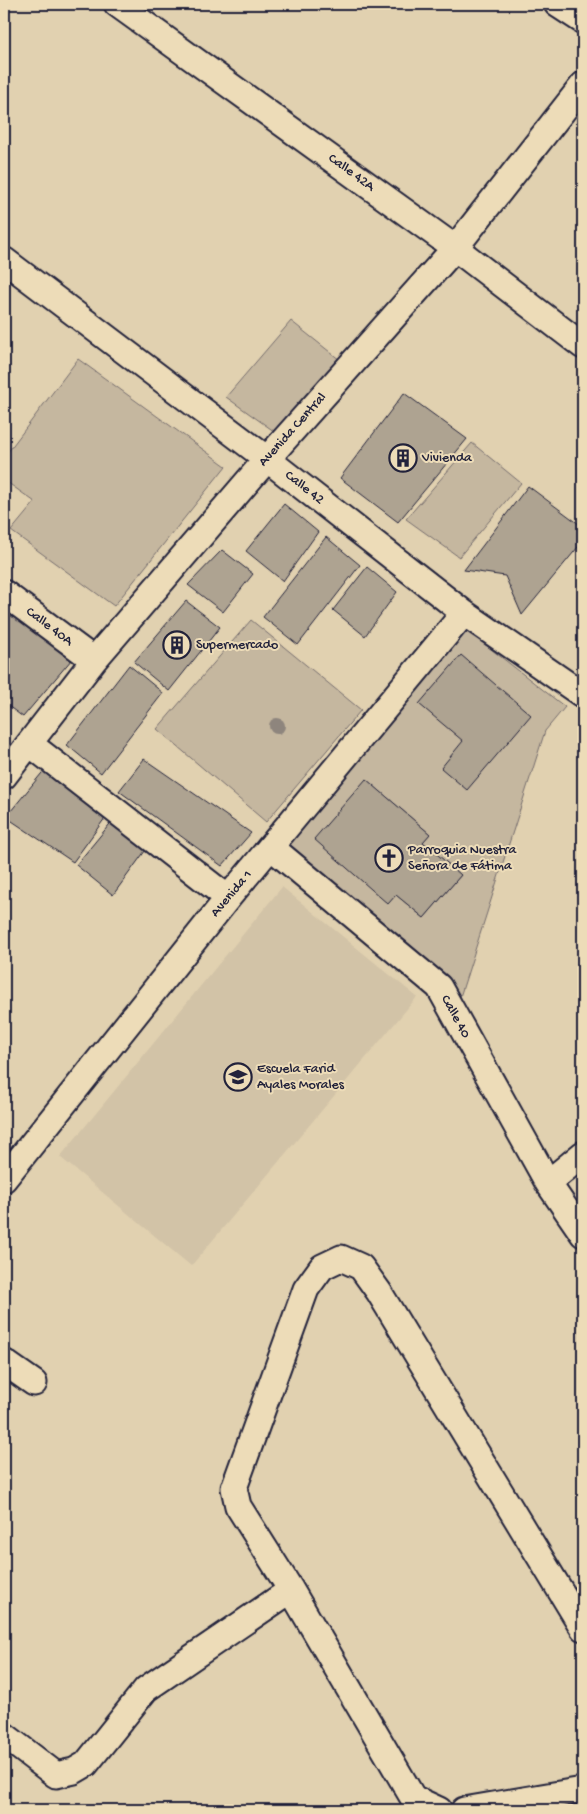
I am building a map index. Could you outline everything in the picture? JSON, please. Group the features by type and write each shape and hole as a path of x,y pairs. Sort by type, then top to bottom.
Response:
{"street":[{"name":"Calle 42A","path":"117,4 455,248 583,346"},
{"path":"557,4 583,22"},
{"name":"Avenida Central","path":"4,776 94,660 267,459 455,248 583,85"},
{"name":"Calle 42","path":"4,260 267,459 464,613 583,696"},
{"name":"Calle 40A","path":"4,593 94,660"},
{"name":"Avenida 1","path":"4,1179 228,898 464,613"},
{"path":"30,744 228,898"},
{"name":"Calle 40","path":"271,847 438,988 548,1182 583,1234"},
{"path":"548,1182 583,1154"},
{"path":"439,1810 413,1798 291,1590 238,1506 234,1488 306,1289 322,1267 341,1258 361,1267 379,1292 583,1628"},
{"path":"4,1362 34,1383"},
{"path":"4,1735 56,1775 74,1771 86,1764 146,1689 154,1682 291,1590"},
{"path":"464,1810 583,1790"}],"shaded area":[{"path":"291,321 340,360 278,434 226,397"},
{"path":"78,359 226,466 114,606 11,531 35,502 4,480 4,457"},
{"path":"472,443 521,483 459,557 406,519"},
{"path":"251,620 361,710 266,822 157,729"},
{"path":"464,628 565,707 545,731 460,997 284,847","holes":["366,779 430,834 423,842 461,875 424,918 396,895 388,903"]},
{"name":"Escuela Farid Ayales Morales","path":"282,887 417,997 191,1266 60,1157"}],"building":[{"name":"Vivienda","path":"404,393 467,439 398,522 340,478"},
{"path":"528,486 583,527 583,541 522,615 505,576 464,570"},
{"path":"284,504 318,532 283,581 246,551"},
{"path":"326,537 360,565 298,645 263,617"},
{"path":"222,550 253,574 223,612 188,585"},
{"path":"367,567 397,592 365,636 333,610"},
{"name":"Supermercado","path":"186,601 220,627 169,691 134,662"},
{"path":"9,611 72,659 23,717 4,703 4,617"},
{"path":"461,655 531,715 467,790 441,768 463,741 419,704"},
{"path":"129,665 163,693 101,773 67,745"},
{"path":"144,759 251,833 222,866 119,791"},
{"path":"46,768 108,814 73,862 6,817"},
{"name":"Parroquia Nuestra Señora de Fátima","path":"366,779 430,834 423,842 461,875 424,918 396,895 388,904 314,839"},
{"path":"114,819 148,847 113,895 76,865"}],"place":[{"name":"Vivienda","path":"403,458"},
{"name":"Supermercado","path":"177,645"},
{"name":"Parroquia Nuestra Señora de Fátima","path":"389,858"},
{"name":"Escuela Farid Ayales Morales","path":"238,1077"}]}
